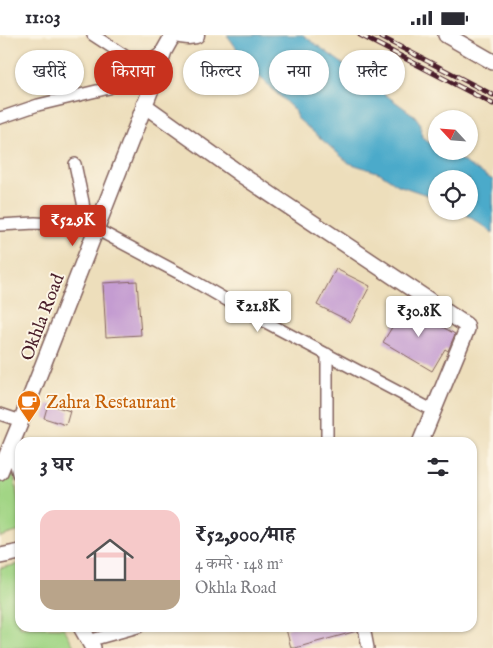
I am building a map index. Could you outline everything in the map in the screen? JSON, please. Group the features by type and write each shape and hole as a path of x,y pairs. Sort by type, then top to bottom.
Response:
{"main road":[{"path":"180,35 196,35"}],"street":[{"path":"93,35 116,50"},
{"name":"Okhla Road","path":"164,50 172,35"},
{"path":"446,35 493,62"},
{"path":"0,118 38,105 94,92"},
{"name":"Okhla Road","path":"0,472 21,421 91,227 148,95"},
{"path":"144,105 243,176 466,325 467,329 423,437"},
{"path":"75,164 83,202 91,227"},
{"path":"0,225 35,223 91,227 434,411"},
{"path":"327,354 327,437"},
{"path":"0,414 21,421"},
{"path":"11,447 15,456"},
{"path":"0,556 15,553"},
{"path":"88,639 117,632"},
{"path":"365,632 368,648"}],"green space":[{"path":"13,468 15,481 15,532 0,537 0,476 2,470"},
{"path":"15,565 15,632 66,632 75,648 0,648 0,568"}],"water":[{"path":"227,35 303,35 324,50 269,50 269,86 259,76 259,50 238,50"},
{"path":"329,54 339,61 339,95 386,95 415,116 420,123 422,137 428,142 428,160 461,160 477,170 428,170 428,195 398,185 380,173 349,163 297,118 294,110 279,95 329,95"},
{"path":"478,171 493,180 493,233 474,220 478,220"}],"building":[{"path":"336,269 370,286 351,322 317,305"},
{"path":"137,281 141,335 106,337 103,283"},
{"path":"405,306 455,334 448,351 445,349 432,371 383,342"},
{"path":"48,404 70,411 66,425 44,418"},
{"path":"287,632 353,632 295,648 291,648"}],"railway":[{"path":"360,35 493,104"},
{"path":"377,35 493,95"}],"place":[{"name":"Zahra Restaurant","path":"29,423"}]}
